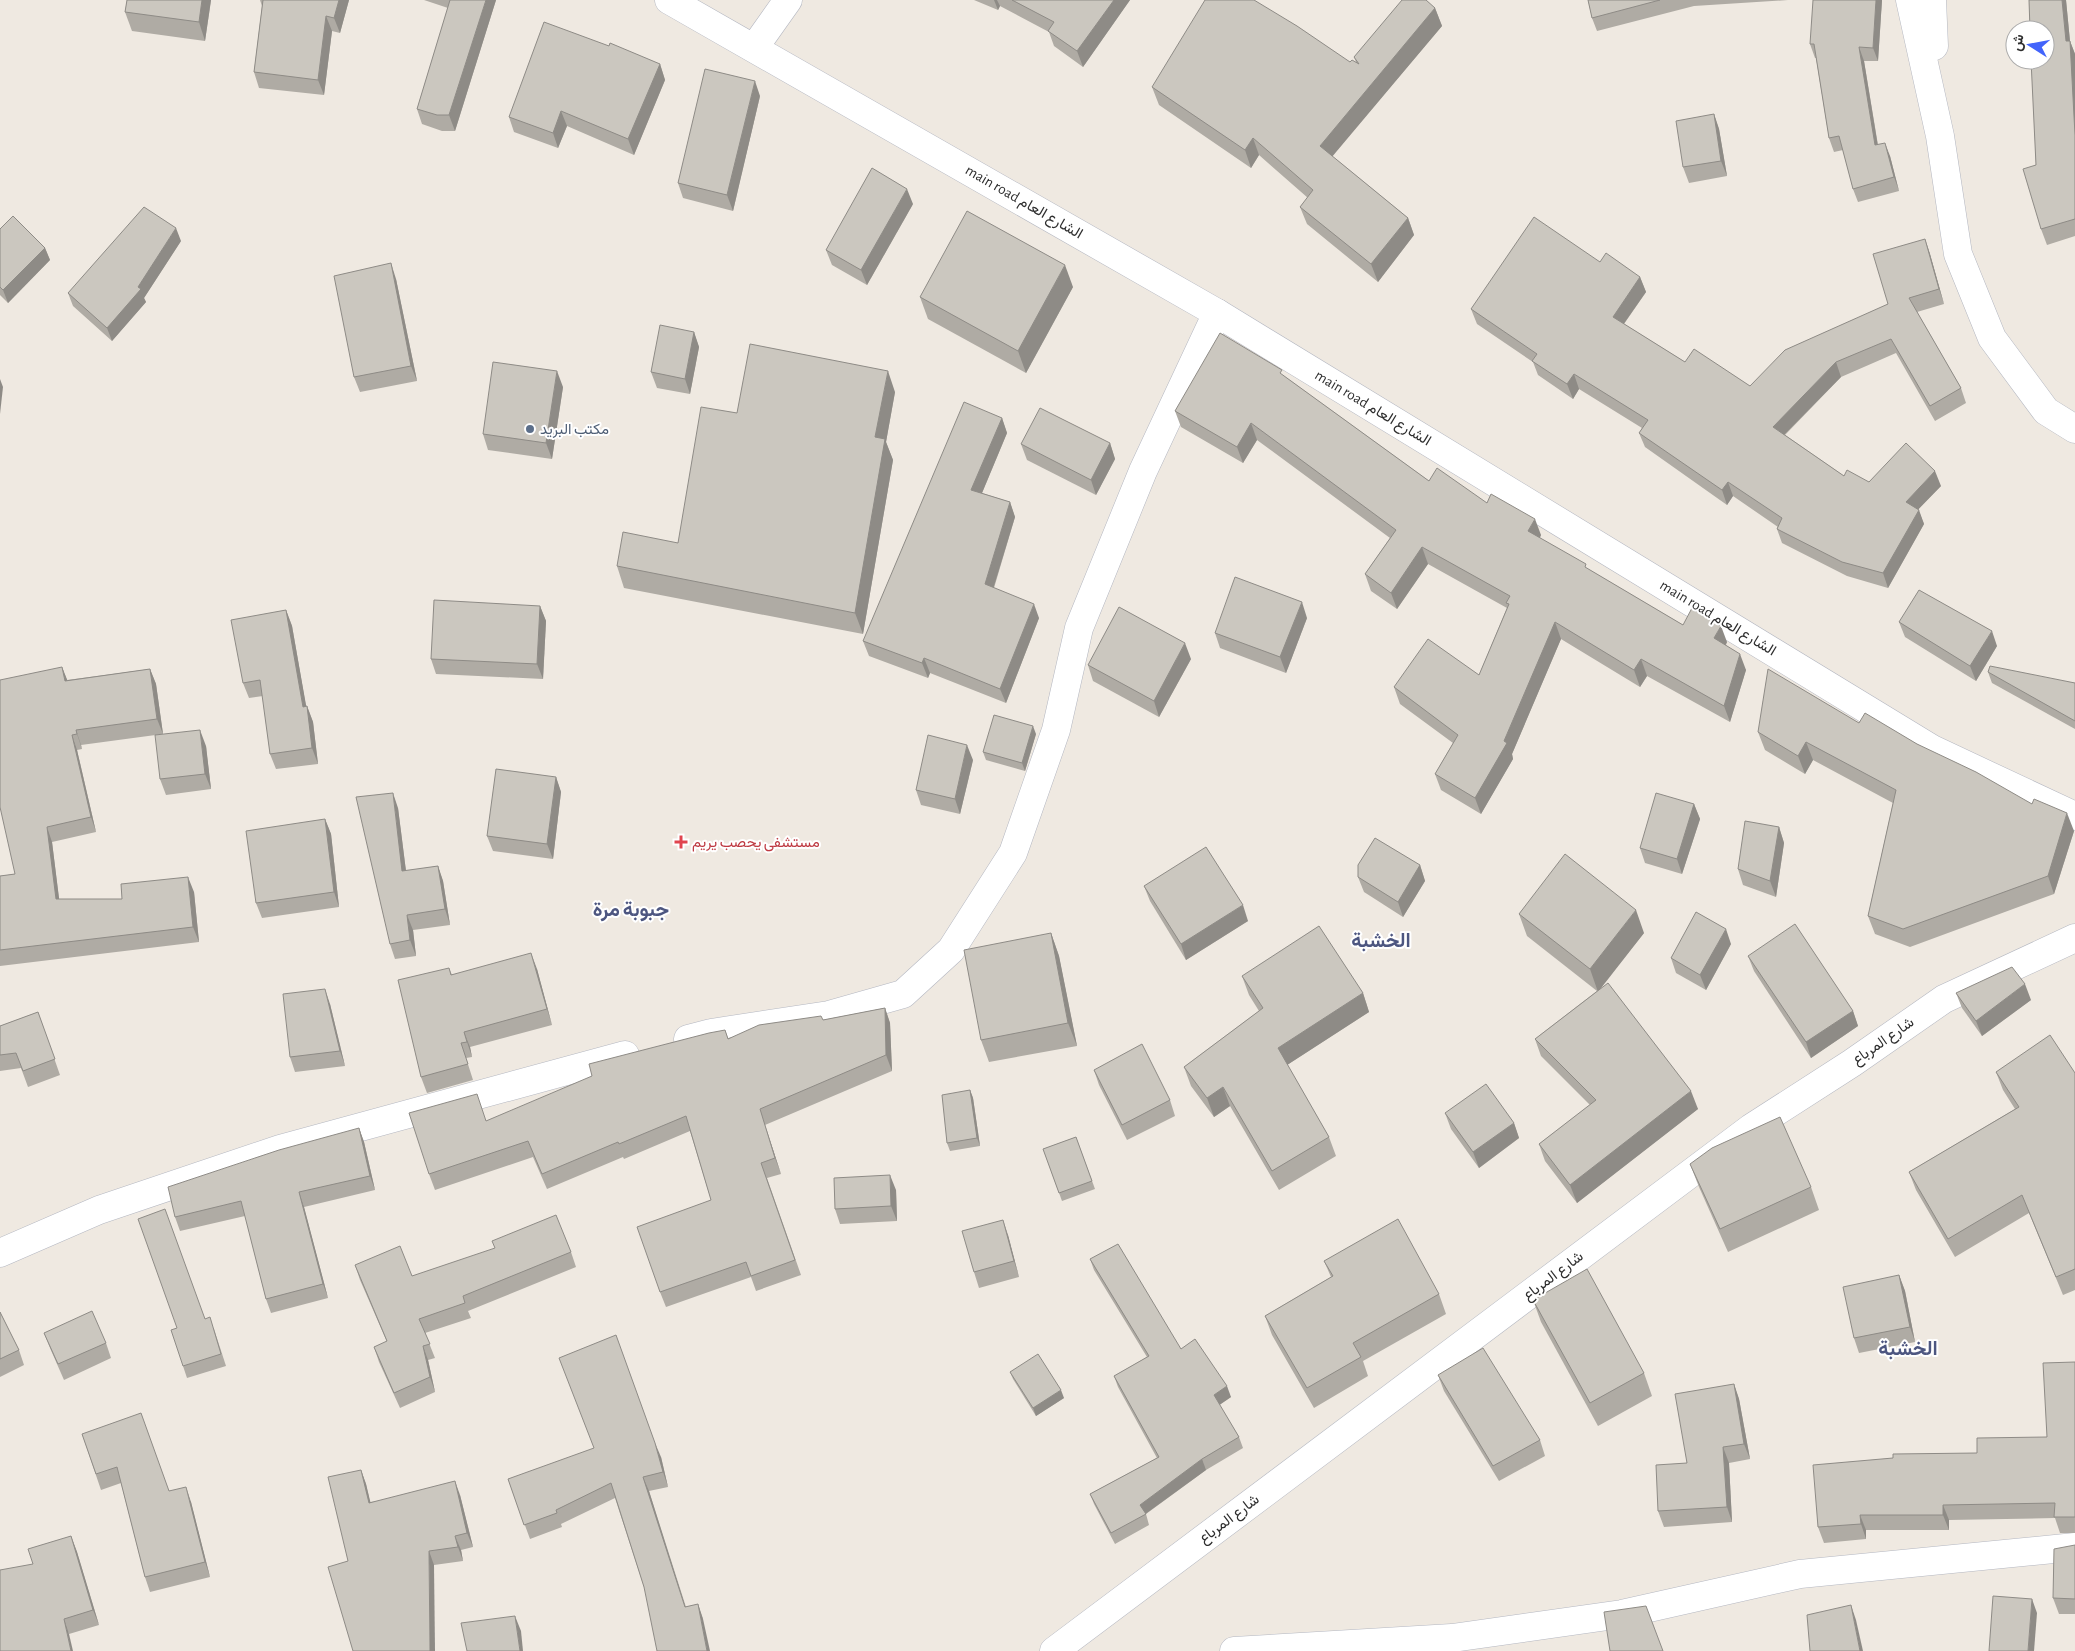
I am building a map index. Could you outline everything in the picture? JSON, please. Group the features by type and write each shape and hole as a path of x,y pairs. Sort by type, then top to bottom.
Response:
{"street":[{"name":"main road الشارع العام","path":"669,0 1217,313 1932,748 2075,816"},
{"path":"754,48 788,0"},
{"path":"1910,0 1940,136 1958,254 1992,338 2046,411 2075,429"},
{"path":"1932,0 1940,136"},
{"path":"0,1253 99,1210 280,1149 711,1033 829,1015 902,994 951,950 1012,853 1056,730 1079,628 1143,471 1217,313"},
{"name":"شارع المرباع","path":"1054,1651 1751,1128 1944,999 2075,938"},
{"path":"1234,1651 1452,1638 1622,1614 1800,1574 2075,1547"}],"building":[{"path":"127,0 202,0 199,22 125,12"},
{"path":"263,0 339,0 334,18 326,16 318,80 254,72"},
{"path":"450,0 486,0 449,115 437,115 417,109"},
{"path":"1012,0 1114,0 1077,51 1048,31 1054,22"},
{"path":"1205,0 1254,0 1350,62 1352,60 1359,64 1354,57 1402,0 1426,0 1435,8 1320,146 1408,218 1371,264 1300,207 1313,190 1253,138 1245,150 1152,87"},
{"path":"1588,0 1660,0 1592,18"},
{"path":"1813,0 1876,0 1873,48 1859,47 1875,145 1885,143 1894,177 1853,189 1839,136 1829,138 1814,44 1810,44"},
{"path":"2029,0 2062,0 2066,41 2070,41 2075,135 2075,219 2041,229 2023,169 2036,165 2031,70 2055,70 2055,20 2030,20"},
{"path":"544,22 609,46 610,43 660,64 628,139 561,111 553,133 509,117"},
{"path":"705,69 755,81 727,195 678,183"},
{"path":"1714,114 1721,161 1683,167 1676,121"},
{"path":"872,168 907,189 861,270 826,250"},
{"path":"144,207 176,228 138,287 141,289 107,328 68,293"},
{"path":"967,211 1065,265 1018,351 920,297"},
{"path":"13,216 45,248 3,290 0,287 0,229"},
{"path":"1534,217 1600,262 1606,253 1640,277 1613,317 1685,362 1694,349 1750,386 1785,350 1888,304 1873,254 1925,239 1939,289 1909,298 1961,388 1930,406 1891,339 1836,362 1773,427 1844,476 1847,470 1869,482 1906,443 1935,471 1906,502 1919,510 1883,573 1842,562 1777,529 1782,518 1728,482 1722,490 1639,433 1648,420 1574,374 1567,384 1532,361 1537,354 1471,309"},
{"path":"391,263 411,366 354,377 334,276"},
{"path":"660,325 694,332 685,379 651,372"},
{"path":"1220,333 1282,370 1280,373 1429,481 1437,468 1487,503 1491,494 1535,519 1528,531 1586,564 1585,567 1683,625 1692,608 1721,626 1714,638 1740,654 1724,706 1641,659 1634,670 1555,622 1504,741 1507,743 1475,798 1435,774 1458,735 1394,687 1428,639 1479,675 1509,604 1506,603 1510,596 1422,547 1391,593 1365,574 1396,530 1251,423 1237,447 1175,411"},
{"path":"750,344 888,371 875,437 885,439 855,613 617,566 623,532 678,543 701,407 737,413"},
{"path":"493,362 557,371 546,443 483,434"},
{"path":"964,402 1002,418 971,490 1010,502 985,584 1034,604 1000,689 924,658 922,663 863,641"},
{"path":"1040,408 1110,443 1091,480 1021,444"},
{"path":"1235,577 1302,602 1280,657 1215,633"},
{"path":"1919,590 1992,631 1970,666 1899,622"},
{"path":"434,600 540,606 537,664 431,659"},
{"path":"1119,607 1185,643 1154,701 1088,665"},
{"path":"286,610 303,707 307,706 312,748 270,754 260,680 243,683 231,620"},
{"path":"1990,666 2075,683 2075,721 1988,672"},
{"path":"62,667 65,681 150,669 157,719 76,730 77,734 72,735 91,817 47,827 56,899 122,899 121,884 188,877 193,927 0,950 0,876 15,874 0,807 0,680"},
{"path":"1768,669 1859,723 1865,713 1917,744 1976,772 2032,804 2034,799 2067,813 2048,876 1903,929 1868,916 1896,790 1806,742 1798,756 1758,732"},
{"path":"994,715 1033,726 1022,763 983,752"},
{"path":"200,730 205,774 160,779 155,735"},
{"path":"928,735 967,745 955,799 916,790"},
{"path":"496,769 556,777 547,844 487,836"},
{"path":"393,793 402,871 438,866 445,909 407,915 410,940 390,944 356,797"},
{"path":"1656,793 1694,804 1677,859 1640,848"},
{"path":"325,819 334,892 256,903 246,831"},
{"path":"1745,821 1779,827 1770,881 1738,869"},
{"path":"1375,838 1420,865 1398,902 1358,877 1358,865"},
{"path":"1206,847 1243,905 1181,944 1144,886"},
{"path":"1565,854 1636,910 1590,969 1519,914"},
{"path":"1696,912 1726,929 1700,975 1671,958"},
{"path":"1795,924 1853,1011 1806,1042 1748,956"},
{"path":"1319,926 1363,993 1278,1048 1329,1137 1272,1171 1223,1087 1207,1098 1184,1067 1263,1008 1242,976"},
{"path":"1051,933 1068,1023 981,1040 964,950"},
{"path":"531,953 547,1009 464,1032 467,1042 461,1043 468,1064 421,1077 398,980 449,968 451,975"},
{"path":"2012,967 2025,984 1976,1021 1956,993"},
{"path":"1608,983 1691,1091 1570,1185 1539,1144 1596,1100 1535,1039"},
{"path":"325,989 340,1051 290,1057 283,994"},
{"path":"885,1008 886,1055 760,1109 775,1158 761,1163 795,1260 751,1276 746,1262 660,1292 637,1227 711,1200 686,1116 542,1174 528,1141 429,1174 409,1113 477,1094 486,1121 592,1076 589,1064 709,1033 725,1030 728,1039 759,1025 821,1016 823,1020"},
{"path":"38,1012 55,1059 23,1071 16,1053 0,1055 0,1026"},
{"path":"2050,1035 2075,1073 2075,1269 2056,1277 2022,1195 1948,1239 1909,1172 2019,1107 1996,1072"},
{"path":"1142,1044 1170,1100 1122,1125 1094,1070"},
{"path":"1486,1084 1514,1123 1473,1152 1445,1113"},
{"path":"970,1090 977,1138 947,1143 942,1095"},
{"path":"1780,1117 1811,1187 1720,1229 1690,1164 1712,1148"},
{"path":"359,1128 370,1176 299,1192 323,1284 266,1299 241,1201 175,1217 168,1187 279,1150"},
{"path":"1076,1137 1092,1181 1059,1193 1043,1149"},
{"path":"890,1175 891,1206 835,1209 834,1178"},
{"path":"165,1209 205,1319 210,1317 221,1354 183,1366 171,1330 177,1328 138,1219"},
{"path":"556,1215 571,1252 463,1296 465,1303 419,1319 430,1344 423,1346 430,1377 394,1393 374,1347 387,1341 355,1265 400,1246 412,1276 495,1248 492,1241"},
{"path":"1398,1219 1439,1294 1353,1343 1361,1357 1307,1388 1265,1316 1333,1276 1324,1261"},
{"path":"1003,1220 1014,1261 974,1272 962,1231"},
{"path":"1118,1244 1181,1349 1195,1339 1227,1386 1214,1395 1239,1437 1202,1459 1140,1505 1146,1514 1111,1533 1090,1494 1159,1457 1114,1376 1149,1356 1090,1259"},
{"path":"1587,1269 1644,1373 1590,1403 1533,1300"},
{"path":"1899,1275 1910,1327 1854,1338 1843,1287"},
{"path":"92,1311 106,1343 58,1364 44,1333"},
{"path":"0,1312 19,1350 0,1359"},
{"path":"616,1335 655,1443 663,1472 643,1477 685,1607 698,1604 707,1651 657,1651 644,1587 611,1483 556,1510 557,1513 524,1525 508,1479 594,1448 559,1358"},
{"path":"1483,1348 1540,1440 1493,1466 1438,1375"},
{"path":"1038,1354 1061,1390 1033,1408 1010,1372"},
{"path":"2075,1362 2075,1517 2054,1517 2055,1503 1943,1505 1943,1515 1860,1515 1861,1524 1818,1527 1813,1465 1893,1458 1893,1454 1977,1453 1977,1438 2047,1437 2043,1363"},
{"path":"1734,1384 1744,1444 1723,1447 1727,1507 1658,1511 1656,1465 1687,1463 1675,1394"},
{"path":"141,1413 169,1491 186,1487 205,1562 145,1577 117,1467 96,1474 82,1434"},
{"path":"361,1470 369,1503 455,1481 467,1533 455,1536 458,1547 429,1551 430,1651 353,1651 328,1567 348,1561 328,1477"},
{"path":"71,1536 93,1610 64,1619 71,1651 0,1651 0,1570 33,1564 28,1549"},
{"path":"2075,1545 2075,1599 2053,1598 2054,1549"},
{"path":"1993,1596 2032,1599 2028,1651 1989,1651"},
{"path":"1851,1605 1860,1651 1810,1651 1807,1615"},
{"path":"1646,1606 1663,1651 1610,1651 1604,1612"},
{"path":"515,1616 520,1651 467,1651 461,1623"}],"place":[{"name":"مكتب البريد","path":"530,429"},
{"name":"مستشفى يحصب يريم","path":"681,842"}],"district":[{"name":"جبوبة مرة","path":"631,910"},
{"name":"الخشبة","path":"1381,941"},
{"name":"الخشبة","path":"1908,1349"}]}
